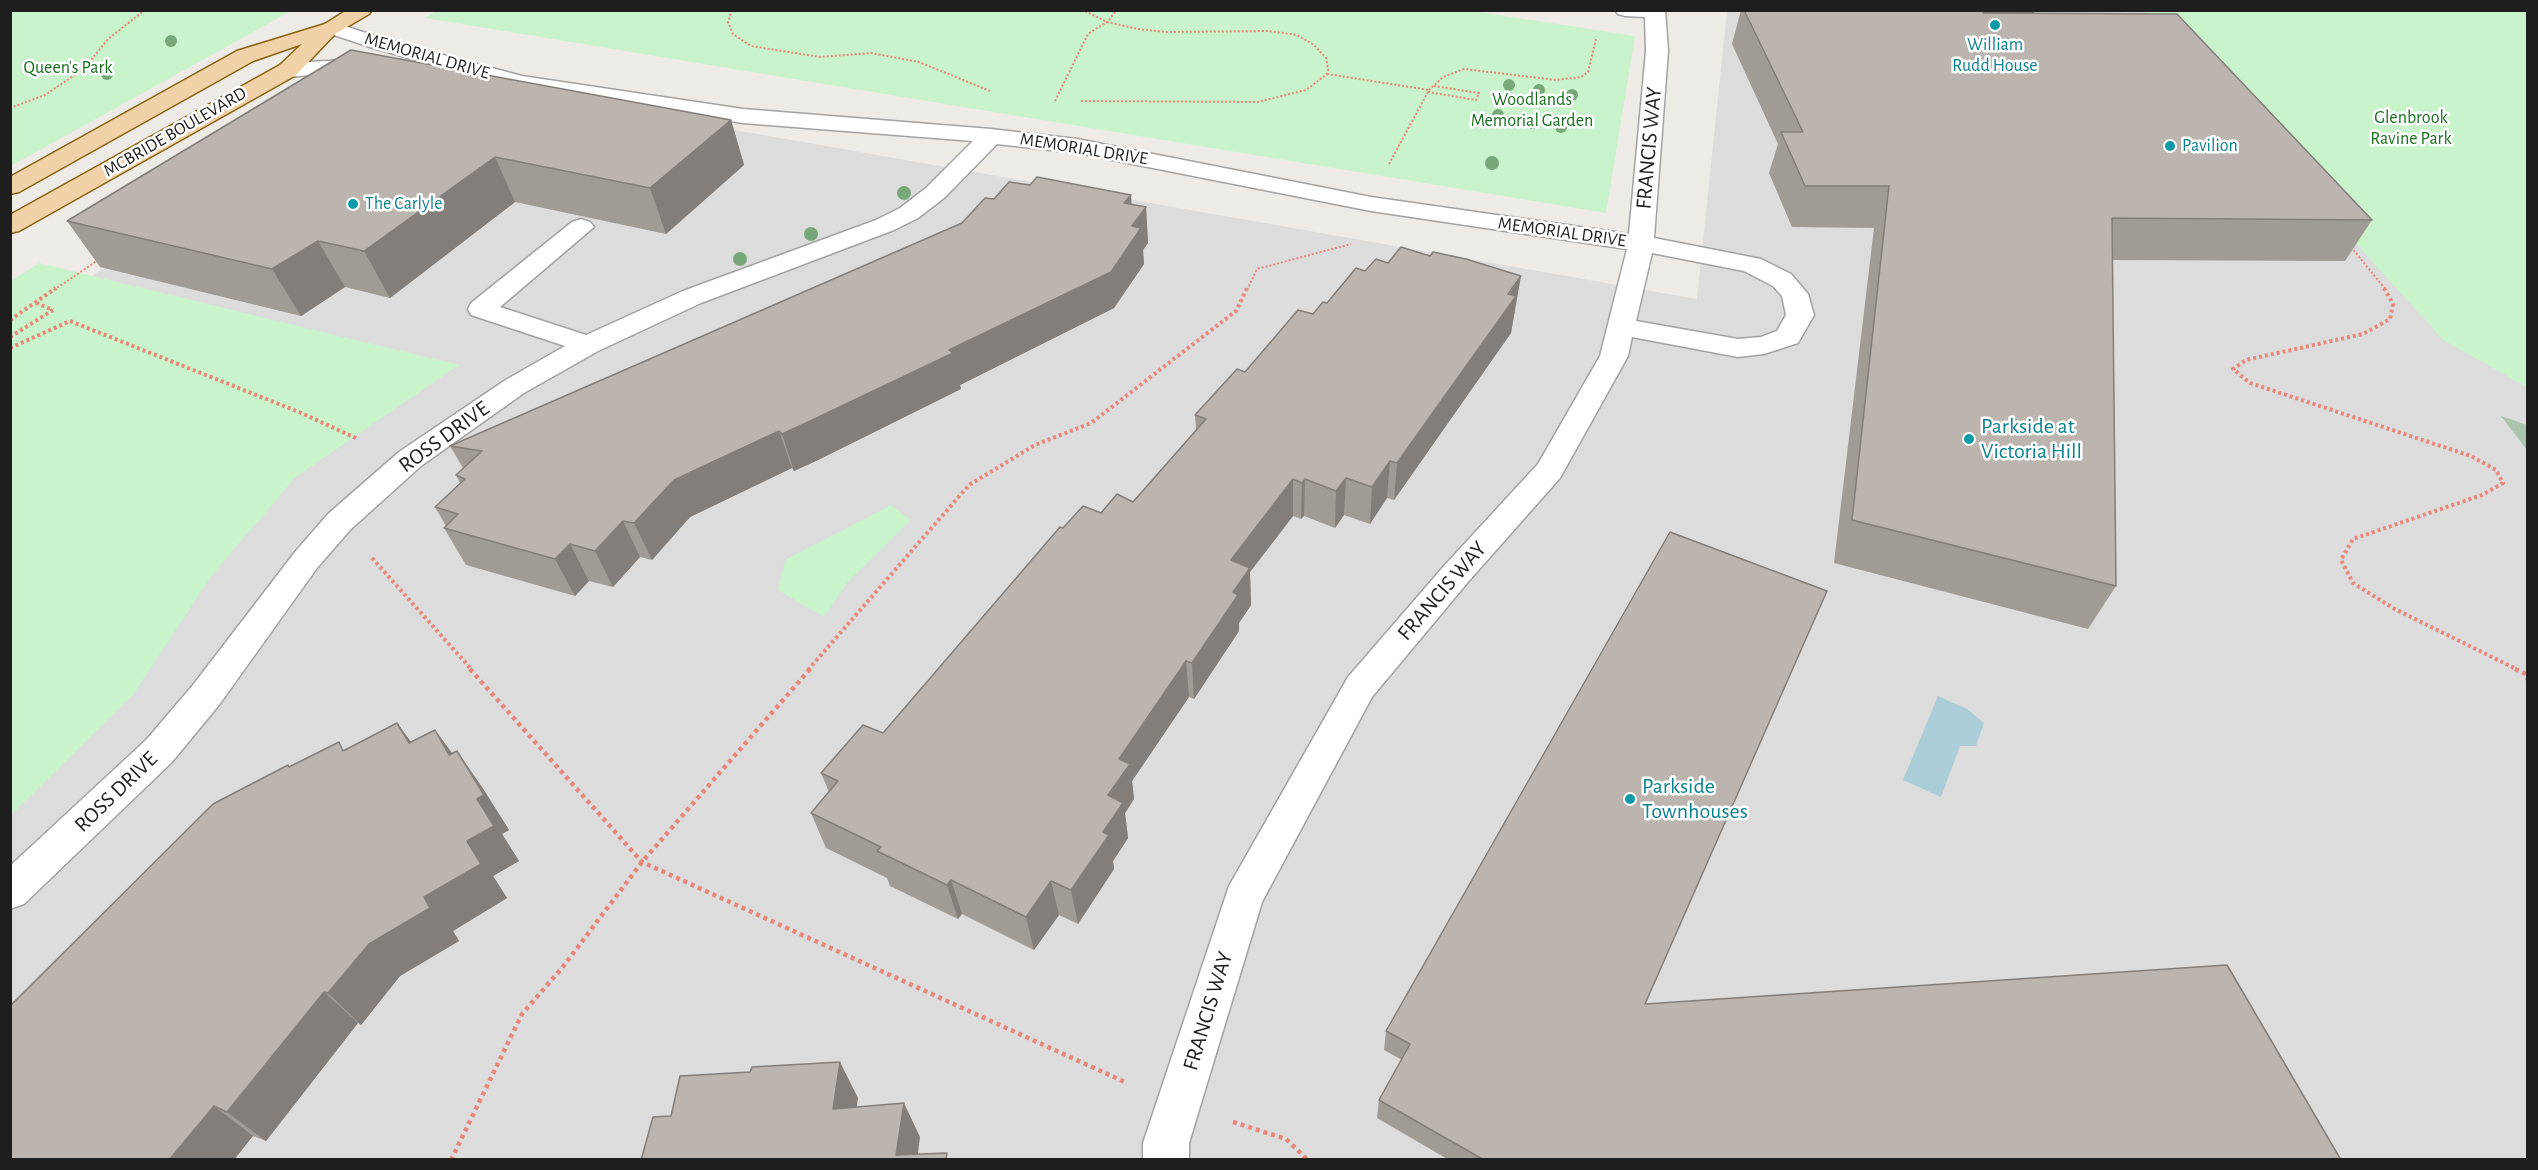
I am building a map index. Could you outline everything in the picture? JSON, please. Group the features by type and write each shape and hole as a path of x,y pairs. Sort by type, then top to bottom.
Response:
{"main road":[{"name":"MCBRIDE BOULEVARD","path":"10,226 288,70 332,28 362,10"},
{"name":"MCBRIDE BOULEVARD","path":"10,187 245,56 332,28"}],"street":[{"path":"1625,10 1655,11"},
{"name":"FRANCIS WAY","path":"1166,1160 1166,1143 1243,898 1360,687 1456,574 1549,471 1614,356 1641,243 1657,51 1655,11"},
{"name":"MEMORIAL DRIVE","path":"332,28 380,44 522,83"},
{"name":"MEMORIAL DRIVE","path":"288,70 347,66 399,71 522,83 743,116 991,136 1077,146 1371,204 1685,250 1752,266 1782,280 1796,294 1800,315 1788,337 1764,345 1738,348 1621,327"},
{"name":"ROSS DRIVE","path":"10,892 159,751 206,695 306,561 339,522 410,459 514,387 588,345 692,297 885,225 909,213 935,193 991,136"},
{"path":"581,227 481,309 588,345"}],"path":[{"path":"10,108 45,94 84,69 108,39 145,10"},
{"path":"732,10 728,21 733,34 751,46 820,57 872,53 909,60 995,92"},
{"path":"1083,10 1107,22 1138,29 1166,32 1269,31 1296,35 1314,45 1326,58 1327,74"},
{"path":"1055,100 1088,34 1107,22 1117,10"},
{"path":"1388,164 1429,91 1443,77 1464,69 1478,69 1557,80 1581,77 1588,72 1596,39"},
{"path":"1077,101 1258,102 1306,90 1327,74 1476,100 1479,93 1433,86"},
{"path":"1045,99 1066,101"},
{"path":"451,1160 522,1014 562,968 642,862 969,485 1035,445 1091,423 1236,311 1257,269 1350,245 1354,237"},
{"path":"2345,239 2389,294 2393,304 2390,319 2363,334 2246,360 2233,369 2250,383 2471,456 2496,470 2503,483 2482,495 2352,539 2341,560 2353,583 2393,608 2526,674 2528,680"},
{"path":"10,320 102,257"},
{"path":"10,337 53,310 35,303"},
{"path":"10,348 70,321 299,412 364,442"},
{"path":"339,522 642,862 1179,1106 1286,1139 1308,1160"}],"shaded area":[{"path":"1727,11 2147,11 2443,339 2527,387 2527,1159 11,1160 11,326 416,74 1697,299"}],"green space":[{"name":"Queen's Park","path":"11,10 291,10 291,11 11,166"},
{"name":"Woodlands Memorial Garden","path":"438,10 1466,10 1635,36 1606,213 425,18"},
{"name":"Glenbrook Ravine Park","path":"2147,11 2527,11 2527,387 2443,340"},
{"path":"39,263 459,365 296,477 212,575 133,695 11,815 11,281"},
{"path":"2501,416 2527,425 2527,450"},
{"path":"891,505 911,520 847,583 824,617 778,590 785,560"}],"water":[{"path":"1938,696 1967,709 1984,723 1976,746 1960,746 1941,797 1903,780"}],"building":[{"path":"1744,10 1988,10 1983,13 2177,14 2372,220 2112,218 2116,586 1852,520 1889,186 1805,186 1781,132 1803,132"},
{"path":"351,50 731,120 650,188 495,157 364,251 318,241 272,269 67,221"},
{"path":"1037,177 1131,195 1124,203 1146,207 1132,226 1141,228 1111,272 949,350 953,353 806,423 782,434 779,431 674,480 634,523 623,521 595,551 570,544 555,559 444,528 458,514 435,507 465,479 456,475 482,451 450,446 962,223 985,198 994,199 1009,182 1030,185"},
{"path":"1401,247 1430,256 1433,252 1466,259 1521,276 1508,294 1516,296 1397,463 1390,461 1372,487 1346,478 1336,491 1305,479 1302,483 1293,479 1231,560 1250,568 1233,592 1238,595 1192,663 1186,661 1119,759 1130,764 1108,795 1123,803 1103,832 1109,835 1071,890 1051,881 1026,917 951,880 947,885 877,851 881,847 811,813 838,781 821,773 863,725 883,733 1060,527 1063,528 1083,506 1101,513 1117,494 1133,502 1206,419 1195,415 1237,369 1245,372 1298,310 1313,314 1323,302 1327,303 1356,268 1365,271 1376,259 1388,263"},
{"name":"Parkside Townhouses","path":"1670,532 1827,591 1645,1004 2227,965 2341,1160 1484,1160 1379,1100 1410,1044 1386,1031"},
{"path":"397,723 409,743 435,730 449,755 457,751 484,795 477,799 494,826 467,841 481,864 424,897 430,908 369,944 328,993 324,992 227,1112 214,1106 169,1160 10,1160 10,1006 213,804 288,765 289,767 339,742 343,751"},
{"path":"840,1062 833,1109 904,1103 896,1155 947,1153 946,1160 641,1160 653,1117 671,1116 680,1076 750,1072 752,1067"}],"place":[{"name":"William Rudd House","path":"1995,25"},
{"name":"Pavilion","path":"2170,146"},
{"name":"The Carlyle","path":"353,204"},
{"name":"Parkside at Victoria Hill","path":"1969,439"},
{"name":"Parkside Townhouses","path":"1630,799"}]}
